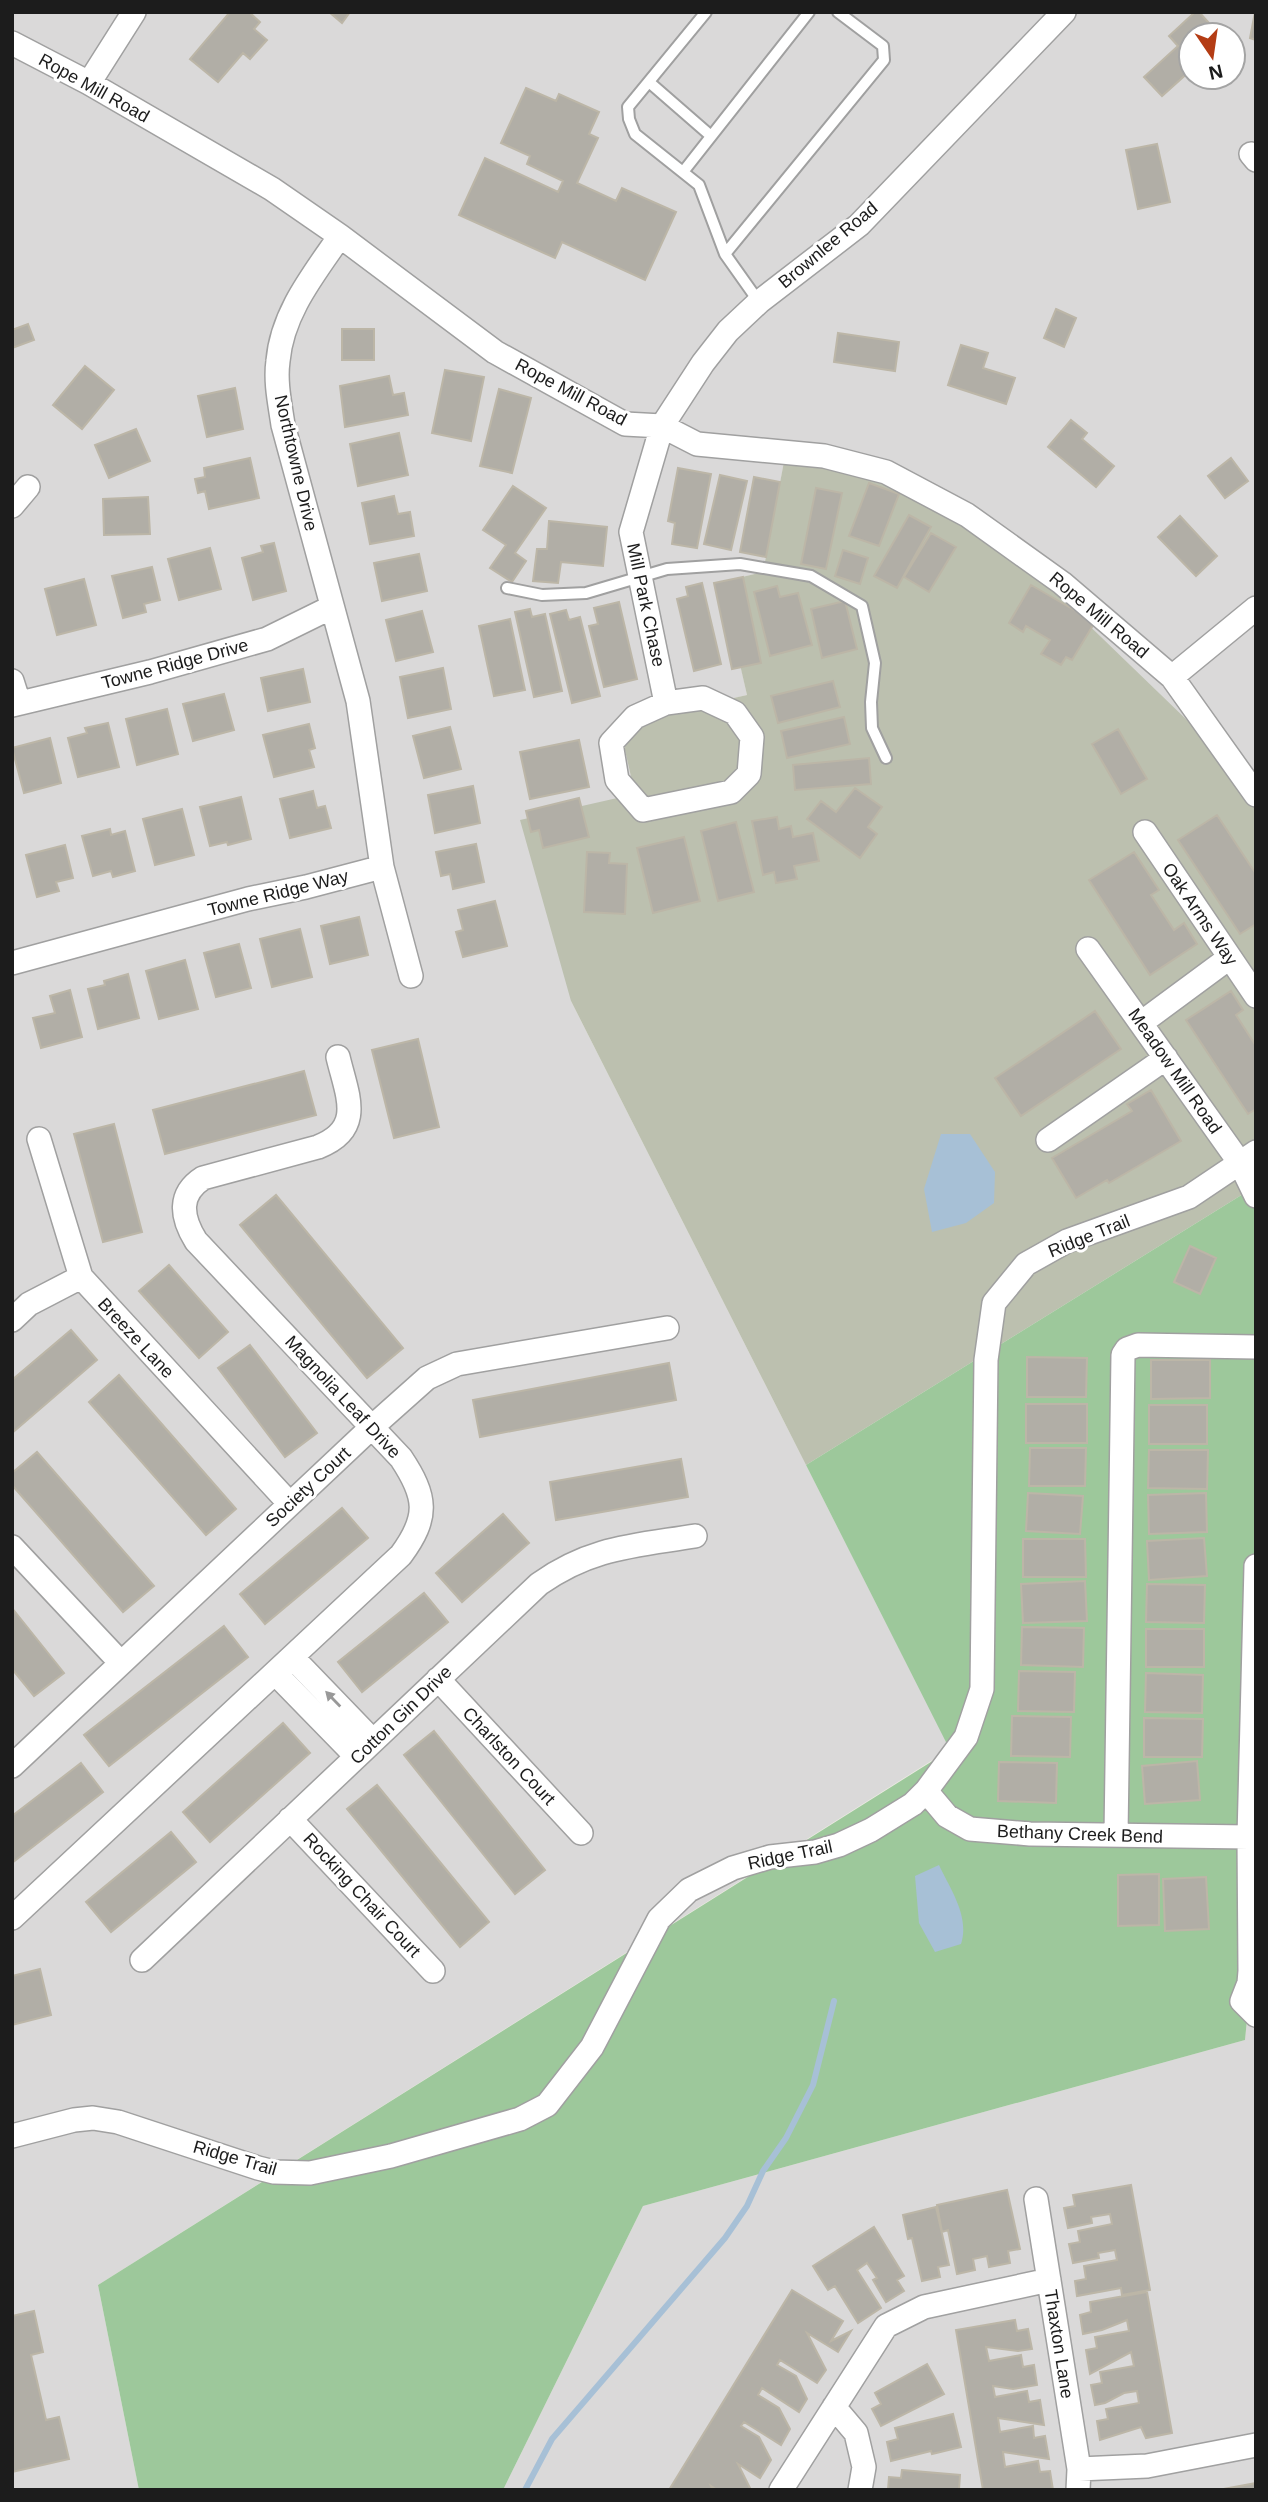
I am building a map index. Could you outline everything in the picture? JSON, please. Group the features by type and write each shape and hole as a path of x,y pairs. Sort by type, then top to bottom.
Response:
{"street":[{"path":"89,83 134,12"},
{"name":"Brownlee Road","path":"662,426 703,363 729,331 759,302 859,225 1064,12"},
{"name":"Rope Mill Road","path":"12,43 89,83 272,189 340,236 495,352 625,424 662,426 697,444 824,456 886,472 967,514 1062,583 1172,677 1256,795"},
{"name":"Northtowne Drive","path":"340,236 299,298 283,331 278,383 283,425 358,701 382,867"},
{"name":"Mill Park Chase","path":"662,426 631,532 666,703"},
{"path":"12,506 28,487"},
{"name":"Towne Ridge Drive","path":"14,696 150,672 267,639 332,607"},
{"path":"1172,677 1256,608"},
{"path":"703,698 735,713 752,737 749,774 731,792 643,810 617,780 611,743 635,718 666,703 703,698"},
{"name":"Oak Arms Way","path":"1144,832 1256,996"},
{"path":"382,867 411,976"},
{"name":"Towne Ridge Way","path":"12,963 248,899 382,867"},
{"name":"Meadow Mill Road","path":"1088,949 1166,1058 1248,1157 1256,1196"},
{"path":"1141,1024 1229,958"},
{"name":"Magnolia Leaf Drive","path":"12,1919 401,1555 415,1536 422,1506 420,1492 413,1475 401,1458 196,1241 186,1226 184,1210 191,1186 203,1178 318,1147 333,1141 342,1132 350,1120 350,1109 338,1057"},
{"path":"1048,1140 1166,1058"},
{"name":"Breeze Lane","path":"39,1139 81,1277 290,1504"},
{"name":"Ridge Trail","path":"12,2136 74,2120 93,2118 130,2126 274,2172 301,2173 391,2156 455,2140 520,2119 547,2105 592,2047 659,1919 689,1890 733,1868 770,1857 815,1852 839,1845 895,1816 926,1791 966,1737 982,1689 986,1360 994,1303 1026,1264 1067,1241 1189,1197 1248,1157"},
{"path":"12,1320 29,1304 81,1277"},
{"name":"Society Court","path":"12,1766 427,1378 457,1364 667,1328"},
{"path":"1116,1835 1123,1355 1127,1349 1138,1345 1256,1347"},
{"name":"Cotton Gin Drive","path":"142,1960 539,1584 560,1568 594,1553 695,1536"},
{"path":"12,1547 121,1663"},
{"path":"1249,2008 1249,1837 1256,1566"},
{"path":"292,1657 365,1749"},
{"path":"275,1673 365,1749"},
{"name":"Charlston Court","path":"438,1679 581,1833"},
{"name":"Bethany Creek Bend","path":"926,1791 947,1816 970,1829 1030,1834 1249,1837"},
{"name":"Rocking Chair Court","path":"290,1819 433,1971"},
{"name":"Thaxton Lane","path":"1036,2199 1078,2479"},
{"path":"781,2490 886,2326 924,2307 1049,2280"},
{"path":"834,2407 856,2433 864,2467 860,2490"},
{"path":"1078,2479 1256,2445"}],"lane":[{"path":"706,12 628,107 629,119 635,134 699,185 725,254 759,302"},
{"path":"683,172 809,12"},
{"path":"725,254 884,60 883,46 838,12"},
{"path":"649,82 711,136"},
{"path":"507,588 542,595 586,593 667,569 740,564 811,576 862,606 876,663 871,702 872,728 886,758"}],"shaded area":[{"path":"12,12 1256,12 1256,791 787,447 763,572 722,582 747,695 620,725 635,794 571,1001 950,1749 98,2285 139,2490 12,2490"},
{"path":"787,446 863,456 1042,580 1248,779 1256,791 1256,1186 806,1465 571,1001 520,820 635,794 619,724 747,695 721,582 763,572"},
{"path":"1256,1928 1256,2490 503,2490 643,2206 1245,2040"}],"green space":[{"path":"1256,1186 1256,1928 1245,2040 643,2206 503,2490 139,2490 98,2285 950,1750 806,1465"}],"water":[{"path":"941,1134 970,1134 995,1172 994,1203 966,1223 932,1232 924,1189"},
{"path":"939,1865 958,1903 963,1934 961,1944 935,1952 919,1923 915,1876"}],"building":[{"path":"230,12 249,12 260,22 254,29 267,40 250,59 243,53 218,82 190,59"},
{"path":"329,12 350,12 342,23"},
{"path":"1195,12 1199,12 1207,21 1185,21"},
{"path":"1256,12 1256,40 1250,38"},
{"path":"1177,29 1177,45 1169,36"},
{"path":"1177,47 1177,83 1162,96 1144,77"},
{"path":"526,88 556,101 559,94 599,112 589,134 598,138 577,183 616,201 622,188 676,212 645,280 562,242 555,258 459,215 485,158 558,192 563,181 527,164 530,156 501,143"},
{"path":"1157,144 1170,202 1138,209 1126,150"},
{"path":"1056,309 1076,318 1064,347 1044,338"},
{"path":"28,324 34,340 12,348 12,330"},
{"path":"342,329 374,329 374,360 342,360"},
{"path":"838,333 899,342 895,371 834,362"},
{"path":"961,345 988,353 983,368 1015,378 1006,404 948,385"},
{"path":"85,366 114,390 82,429 53,405"},
{"path":"445,370 484,377 471,441 432,433"},
{"path":"389,376 393,395 404,393 408,415 345,427 340,386"},
{"path":"235,388 243,429 207,437 198,396"},
{"path":"499,389 531,398 512,473 480,466"},
{"path":"1071,420 1087,433 1082,439 1114,466 1096,487 1048,447"},
{"path":"136,429 150,461 109,478 95,445"},
{"path":"399,433 408,475 358,486 350,444"},
{"path":"250,458 259,498 209,509 205,491 198,493 195,479 205,477 204,468"},
{"path":"1231,458 1248,481 1225,498 1208,476"},
{"path":"678,468 711,474 697,548 672,544 675,523 668,521"},
{"path":"720,475 747,481 731,550 704,544"},
{"path":"754,477 780,482 766,557 740,552"},
{"path":"869,483 899,494 879,546 849,536"},
{"path":"513,486 546,508 515,553 526,561 512,582 490,568 506,545 483,530"},
{"path":"816,488 842,493 826,569 801,564"},
{"path":"394,496 398,514 410,512 414,536 370,544 362,503"},
{"path":"148,497 150,534 104,535 103,499"},
{"path":"909,515 931,527 897,588 874,576"},
{"path":"1180,516 1217,556 1196,576 1158,537"},
{"path":"549,521 607,527 603,566 561,562 558,583 533,581 537,549 547,549"},
{"path":"931,533 956,547 929,592 904,577"},
{"path":"274,543 286,591 253,600 242,558 263,552 261,546"},
{"path":"210,548 221,589 179,600 168,559"},
{"path":"843,550 868,558 860,584 835,576"},
{"path":"419,554 427,591 382,601 374,563"},
{"path":"152,567 160,600 144,604 146,612 123,618 112,576"},
{"path":"743,577 761,663 732,669 714,583"},
{"path":"84,579 96,625 57,635 45,589"},
{"path":"702,583 721,664 694,671 677,599 688,596 686,587"},
{"path":"1031,585 1095,622 1072,660 1066,657 1061,665 1041,654 1050,640 1026,626 1023,632 1009,623"},
{"path":"777,586 780,597 798,593 812,645 770,656 754,592"},
{"path":"845,601 857,649 822,658 811,609"},
{"path":"619,602 637,679 604,687 589,626 598,624 594,608"},
{"path":"530,609 532,617 545,614 562,691 534,697 515,612"},
{"path":"566,610 569,620 580,617 600,696 572,703 550,614"},
{"path":"422,611 433,652 396,661 386,620"},
{"path":"510,619 525,690 494,696 479,626"},
{"path":"443,668 451,709 408,718 400,677"},
{"path":"303,669 310,702 268,711 261,678"},
{"path":"833,681 840,707 778,723 771,696"},
{"path":"224,694 234,730 193,741 183,704"},
{"path":"167,709 178,754 137,765 126,719"},
{"path":"844,717 850,744 787,758 781,731"},
{"path":"108,723 119,767 78,777 68,738 87,733 85,728"},
{"path":"309,724 315,748 309,750 314,767 274,777 263,735"},
{"path":"450,727 461,769 424,778 413,736"},
{"path":"1118,729 1147,779 1121,794 1092,744"},
{"path":"50,738 61,783 24,793 12,748"},
{"path":"579,740 589,787 530,799 520,752"},
{"path":"869,758 871,784 795,790 793,765"},
{"path":"473,786 480,823 435,833 428,795"},
{"path":"855,788 882,807 868,827 877,834 860,858 807,819 821,801 836,812"},
{"path":"313,791 317,808 325,806 331,828 290,838 280,799"},
{"path":"241,797 251,839 210,846 200,807"},
{"path":"579,798 589,837 543,848 539,830 531,832 526,811"},
{"path":"182,809 194,855 155,865 143,819"},
{"path":"1217,815 1256,874 1256,924 1240,934 1178,840"},
{"path":"777,817 779,829 791,826 793,837 813,833 819,861 794,866 797,879 776,883 774,872 763,875 752,821"},
{"path":"736,822 754,892 718,901 701,831"},
{"path":"110,829 111,835 125,831 135,871 113,877 111,871 93,876 82,836"},
{"path":"684,837 700,901 653,913 637,848"},
{"path":"476,844 484,882 453,889 450,874 441,876 436,852"},
{"path":"65,845 73,878 56,882 59,891 37,897 26,855"},
{"path":"587,852 610,853 609,863 627,864 625,914 584,912"},
{"path":"1134,852 1159,890 1151,895 1174,930 1184,923 1197,944 1150,975 1089,880"},
{"path":"495,901 507,946 463,957 456,932 463,930 458,910"},
{"path":"359,917 368,955 330,964 321,926"},
{"path":"300,929 312,977 272,987 260,939"},
{"path":"239,944 251,988 216,997 204,953"},
{"path":"185,960 198,1009 159,1019 146,971"},
{"path":"128,974 139,1018 98,1029 88,989 105,985 104,981"},
{"path":"70,990 82,1037 41,1048 33,1018 55,1013 50,996"},
{"path":"1231,991 1243,1010 1236,1015 1256,1046 1256,1109 1248,1114 1186,1020"},
{"path":"1095,1011 1121,1049 1021,1116 995,1078"},
{"path":"418,1039 439,1127 394,1138 372,1050"},
{"path":"304,1071 316,1115 165,1154 153,1110"},
{"path":"1151,1090 1181,1141 1109,1183 1107,1180 1076,1198 1052,1158 1132,1111 1127,1104"},
{"path":"114,1124 142,1232 103,1242 74,1134"},
{"path":"276,1195 403,1348 367,1378 240,1225"},
{"path":"1190,1246 1216,1258 1200,1294 1174,1282"},
{"path":"169,1265 228,1332 199,1358 139,1291"},
{"path":"71,1330 97,1360 12,1433 12,1380"},
{"path":"250,1345 317,1433 285,1457 218,1368"},
{"path":"1027,1357 1087,1358 1086,1397 1027,1397"},
{"path":"1151,1360 1210,1360 1210,1398 1151,1399"},
{"path":"669,1363 676,1400 480,1437 473,1400"},
{"path":"119,1375 236,1509 206,1535 89,1402"},
{"path":"1026,1404 1087,1404 1087,1443 1026,1443"},
{"path":"1149,1405 1207,1405 1207,1444 1149,1444"},
{"path":"1030,1448 1086,1448 1085,1486 1029,1486"},
{"path":"1149,1450 1208,1450 1207,1489 1148,1488"},
{"path":"37,1452 154,1586 123,1612 12,1485 12,1473"},
{"path":"681,1459 688,1497 556,1520 550,1482"},
{"path":"1028,1493 1083,1496 1080,1534 1026,1531"},
{"path":"1206,1493 1207,1532 1149,1534 1148,1495"},
{"path":"342,1508 368,1538 265,1624 240,1594"},
{"path":"503,1514 529,1543 462,1602 436,1573"},
{"path":"1204,1538 1207,1576 1149,1580 1147,1541"},
{"path":"1023,1539 1085,1539 1086,1577 1023,1577"},
{"path":"1085,1581 1087,1621 1023,1623 1021,1584"},
{"path":"1147,1584 1205,1585 1204,1623 1146,1622"},
{"path":"424,1593 448,1622 362,1692 338,1662"},
{"path":"12,1608 64,1673 34,1696 12,1669"},
{"path":"224,1626 248,1657 109,1766 84,1735"},
{"path":"1022,1627 1084,1628 1083,1667 1021,1665"},
{"path":"1146,1629 1204,1629 1204,1667 1146,1667"},
{"path":"1019,1671 1075,1672 1074,1712 1018,1711"},
{"path":"1146,1673 1203,1675 1202,1713 1145,1712"},
{"path":"1012,1716 1071,1717 1070,1757 1011,1756"},
{"path":"1144,1718 1203,1719 1202,1757 1144,1757"},
{"path":"283,1723 310,1753 210,1842 183,1812"},
{"path":"434,1731 545,1870 515,1894 404,1755"},
{"path":"1197,1761 1200,1800 1145,1804 1142,1766"},
{"path":"999,1762 1057,1763 1056,1803 998,1801"},
{"path":"81,1763 103,1792 12,1863 12,1816"},
{"path":"377,1785 489,1922 460,1947 347,1809"},
{"path":"171,1832 196,1862 111,1932 86,1902"},
{"path":"1159,1874 1159,1925 1118,1926 1118,1875"},
{"path":"1206,1877 1209,1929 1165,1931 1163,1879"},
{"path":"40,1969 51,2015 12,2025 12,1976"},
{"path":"1131,2185 1150,2290 1122,2295 1121,2288 1077,2296 1075,2281 1086,2279 1084,2266 1117,2260 1115,2250 1098,2253 1099,2258 1073,2263 1069,2244 1080,2242 1078,2231 1112,2224 1110,2214 1091,2217 1092,2223 1068,2228 1064,2208 1075,2206 1073,2195"},
{"path":"1007,2190 1020,2249 1008,2251 1010,2263 989,2267 987,2256 973,2259 975,2270 957,2274 948,2230 942,2232 937,2205"},
{"path":"936,2207 949,2265 938,2267 940,2277 922,2281 912,2238 908,2239 903,2215"},
{"path":"874,2227 904,2276 897,2280 904,2291 886,2302 873,2280 877,2278 867,2263 857,2270 881,2308 858,2323 835,2286 828,2290 813,2266"},
{"path":"792,2290 843,2321 831,2341 851,2331 838,2352 807,2333 826,2370 817,2383 780,2360 777,2365 796,2376 807,2399 799,2412 762,2388 758,2395 779,2408 790,2429 781,2445 744,2422 741,2426 759,2437 771,2460 760,2478 738,2464 751,2490 717,2490 711,2486 713,2490 669,2490"},
{"path":"1147,2292 1172,2433 1146,2438 1141,2427 1100,2440 1097,2421 1108,2419 1106,2409 1139,2403 1137,2391 1124,2393 1095,2405 1091,2385 1102,2383 1100,2372 1134,2366 1131,2352 1090,2374 1086,2350 1097,2348 1095,2337 1129,2331 1127,2320 1083,2334 1080,2315 1091,2312 1090,2302"},
{"path":"34,2311 43,2352 31,2355 46,2420 59,2417 69,2459 12,2472 12,2316"},
{"path":"1015,2320 1017,2331 1028,2329 1032,2349 1018,2351 986,2347 989,2361 1021,2355 1023,2367 1034,2365 1037,2385 1013,2389 993,2386 995,2397 1027,2391 1029,2402 1040,2400 1044,2425 998,2418 1000,2432 1033,2426 1034,2438 1045,2436 1049,2459 1003,2452 1005,2467 1038,2461 1040,2472 1050,2471 1053,2490 983,2490 956,2330"},
{"path":"927,2364 944,2394 881,2426 872,2409 881,2404 875,2393"},
{"path":"953,2414 961,2447 891,2461 887,2442 898,2439 895,2428"},
{"path":"902,2470 960,2475 959,2490 888,2490 889,2477 901,2478"},
{"path":"1256,2483 1256,2490 1223,2490 1223,2489"}],"waterway":[{"path":"525,2490 552,2439 725,2238 747,2206 763,2171 786,2138 813,2085 834,2001"}]}
